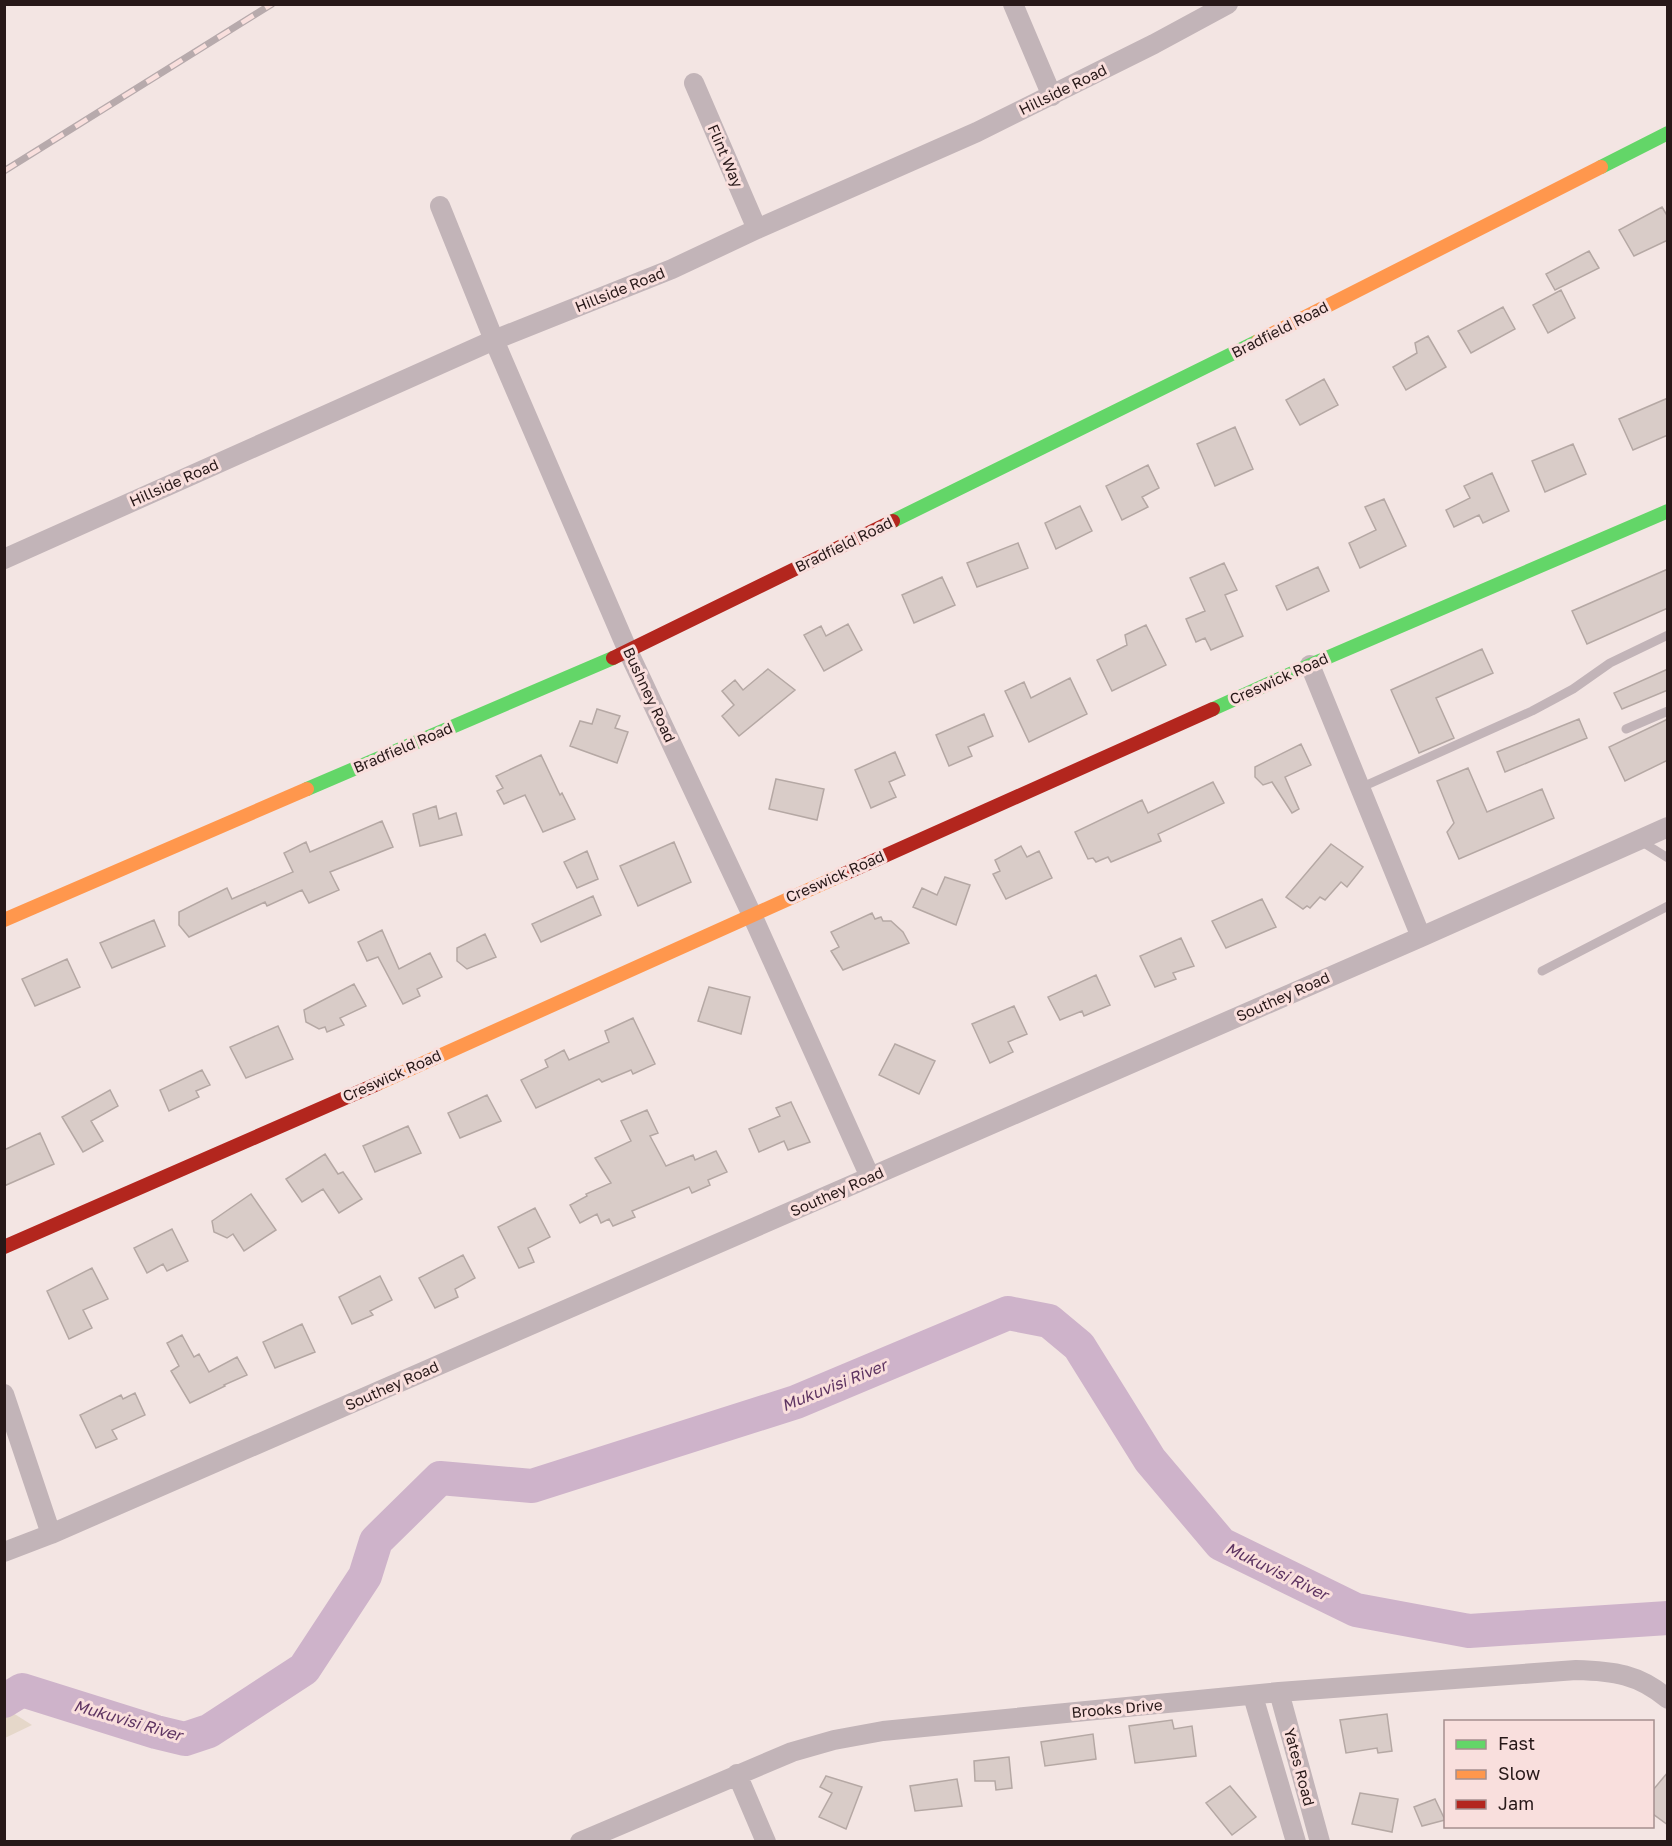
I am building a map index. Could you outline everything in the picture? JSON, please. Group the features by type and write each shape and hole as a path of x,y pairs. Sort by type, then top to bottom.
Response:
{"street":[{"path":"1013,4 1052,96"},
{"name":"Hillside Road","path":"4,559 494,340 672,269 756,229 977,132 1154,44 1228,4"},
{"name":"Flint Way","path":"694,83 756,229"},
{"name":"Bradfield Road","path":"4,920 628,651 1206,367 1668,133"},
{"name":"Bushney Road","path":"440,207 494,340 628,651 752,915 870,1177"},
{"name":"Creswick Road","path":"4,1247 368,1088 1310,665 1668,511"},
{"path":"1310,665 1421,937"},
{"name":"Southey Road","path":"4,1552 51,1534 1421,937 1668,826"},
{"path":"4,1394 51,1534"},
{"name":"Brooks Drive","path":"580,1842 792,1752 834,1740 883,1731 1279,1692 1576,1670 1609,1671 1623,1674 1657,1690 1668,1699"},
{"name":"Yates Road","path":"1279,1692 1320,1842"},
{"name":"Yates Road","path":"1253,1696 1296,1842"},
{"path":"737,1774 766,1842"}],"lane":[{"path":"1360,788 1532,711 1573,689 1610,663 1668,635"},
{"path":"1626,729 1668,711"},
{"path":"1639,840 1668,858"},
{"path":"1542,971 1668,906"}],"shaded area":[{"path":"5,1708 32,1725 5,1738"}],"building":[{"path":"1662,207 1668,217 1668,240 1634,256 1619,230"},
{"path":"1589,251 1599,268 1555,290 1546,274"},
{"path":"1561,290 1575,318 1548,333 1533,305"},
{"path":"1503,307 1515,329 1471,353 1458,331"},
{"path":"1428,336 1446,367 1406,390 1393,367 1417,353 1415,343"},
{"path":"1324,379 1338,405 1300,425 1286,400"},
{"path":"1668,398 1668,435 1633,450 1619,419"},
{"path":"1235,427 1253,469 1215,486 1197,444"},
{"path":"1573,444 1586,474 1545,492 1532,461"},
{"path":"1148,465 1159,488 1142,497 1148,507 1122,520 1106,486"},
{"path":"1492,473 1509,511 1483,523 1479,515 1454,527 1446,510 1470,498 1464,486"},
{"path":"1384,499 1406,546 1360,568 1349,543 1376,530 1365,507"},
{"path":"1080,506 1092,531 1056,549 1045,523"},
{"path":"1018,543 1028,568 977,587 967,563"},
{"path":"1224,563 1237,590 1225,595 1243,636 1211,650 1205,638 1196,642 1186,619 1205,611 1190,578"},
{"path":"1318,567 1329,591 1287,610 1276,586"},
{"path":"1668,569 1668,608 1587,644 1572,611"},
{"path":"942,577 955,605 914,623 902,595"},
{"path":"848,624 862,650 824,671 804,635 821,626 826,636"},
{"path":"1146,625 1166,665 1112,691 1097,660 1127,645 1125,635"},
{"path":"1482,649 1493,673 1436,698 1454,738 1419,753 1391,690"},
{"path":"768,669 795,690 739,736 722,716 734,705 722,691 735,680 743,690"},
{"path":"1668,669 1668,690 1622,709 1614,693"},
{"path":"1070,678 1087,714 1029,742 1005,691 1024,682 1031,698"},
{"path":"597,709 620,716 615,728 628,732 617,763 570,746 580,721 592,724"},
{"path":"984,714 993,736 968,747 972,756 949,766 936,735"},
{"path":"1579,719 1587,738 1505,772 1497,752"},
{"path":"1668,719 1668,760 1625,781 1609,747"},
{"path":"1301,744 1311,765 1285,777 1299,809 1292,813 1272,782 1263,785 1255,777 1255,767"},
{"path":"895,752 905,775 889,782 896,797 871,808 855,770"},
{"path":"541,755 560,795 562,793 575,819 543,832 525,795 504,804 497,791 503,788 496,776"},
{"path":"1468,768 1487,812 1542,789 1554,818 1459,859 1447,832 1454,823 1437,781"},
{"path":"776,779 824,789 817,820 769,809"},
{"path":"1213,782 1224,803 1158,834 1161,841 1111,862 1108,857 1096,862 1093,858 1088,859 1075,832 1142,800 1148,813"},
{"path":"436,806 439,819 456,813 462,835 420,846 413,814"},
{"path":"382,821 393,847 330,872 339,890 309,903 302,890 267,906 265,902 189,937 179,925 179,912 227,888 232,899 293,872 284,853 306,842 310,852"},
{"path":"674,842 691,882 638,906 620,866"},
{"path":"1331,844 1363,867 1347,887 1341,882 1325,900 1320,897 1310,908 1307,906 1303,909 1286,897"},
{"path":"1021,846 1027,857 1039,851 1052,878 1006,899 993,874 1000,871 995,860"},
{"path":"587,851 598,879 577,888 564,862"},
{"path":"945,877 970,885 956,925 913,907 922,888 937,895"},
{"path":"593,896 601,915 541,942 532,924"},
{"path":"1262,899 1276,927 1226,948 1212,921"},
{"path":"872,913 875,919 881,917 883,921 891,921 903,932 909,943 843,970 831,951 839,947 831,932"},
{"path":"154,920 165,946 112,968 100,943"},
{"path":"382,930 399,969 430,953 442,977 417,989 420,996 403,1004 378,957 367,961 358,942"},
{"path":"485,934 496,957 467,969 457,961 457,948"},
{"path":"1181,938 1194,966 1173,973 1176,979 1155,987 1140,956"},
{"path":"67,959 80,987 35,1006 22,979"},
{"path":"1096,975 1110,1005 1084,1016 1082,1011 1060,1020 1048,997"},
{"path":"354,984 366,1006 340,1018 344,1025 327,1032 325,1027 319,1029 306,1022 304,1010"},
{"path":"709,987 750,997 741,1034 698,1021"},
{"path":"1014,1006 1027,1034 1008,1042 1013,1052 990,1063 972,1024"},
{"path":"633,1018 655,1064 633,1074 631,1070 602,1082 599,1079 536,1108 521,1080 548,1067 545,1060 564,1050 569,1060 609,1042 605,1031"},
{"path":"278,1026 293,1059 246,1078 230,1047"},
{"path":"895,1044 935,1061 919,1094 879,1075"},
{"path":"202,1070 210,1085 196,1091 199,1097 169,1111 160,1090"},
{"path":"110,1090 118,1106 91,1121 103,1141 83,1152 62,1117"},
{"path":"487,1095 501,1121 460,1138 448,1113"},
{"path":"791,1102 810,1142 788,1150 784,1141 759,1152 749,1129 780,1116 776,1108"},
{"path":"647,1110 658,1133 650,1136 666,1166 693,1155 695,1160 716,1151 727,1172 708,1180 710,1185 692,1193 689,1187 632,1211 635,1217 613,1226 609,1219 601,1223 597,1214 580,1223 570,1205 587,1196 586,1194 611,1183 595,1158 631,1141 621,1121"},
{"path":"408,1126 421,1153 375,1172 363,1146"},
{"path":"40,1133 54,1164 4,1186 4,1150"},
{"path":"325,1154 338,1174 343,1172 362,1199 339,1213 323,1189 302,1202 286,1179"},
{"path":"251,1194 276,1230 244,1251 233,1234 227,1238 214,1232 212,1221"},
{"path":"535,1208 550,1237 528,1248 534,1262 519,1268 498,1227"},
{"path":"172,1229 188,1261 167,1271 163,1264 147,1273 134,1248"},
{"path":"463,1255 475,1278 455,1289 458,1297 435,1308 419,1278"},
{"path":"92,1268 108,1299 83,1310 92,1328 69,1339 47,1291"},
{"path":"380,1276 392,1300 370,1311 373,1315 352,1324 339,1297"},
{"path":"302,1324 315,1352 275,1368 263,1342"},
{"path":"182,1335 194,1357 199,1354 209,1372 237,1357 247,1375 190,1403 171,1371 179,1366 167,1343"},
{"path":"135,1393 145,1415 112,1430 117,1439 96,1448 80,1415 121,1395 123,1399"},
{"path":"1387,1714 1392,1751 1378,1753 1377,1748 1346,1753 1340,1720"},
{"path":"1172,1720 1174,1729 1192,1726 1196,1756 1135,1763 1129,1726"},
{"path":"1093,1734 1096,1759 1045,1766 1041,1742"},
{"path":"1009,1757 1012,1788 996,1790 995,1781 975,1781 974,1761"},
{"path":"1668,1772 1668,1825 1654,1815 1654,1789"},
{"path":"826,1776 862,1787 846,1829 819,1817 832,1793 820,1787"},
{"path":"957,1779 962,1806 915,1811 910,1786"},
{"path":"1230,1786 1256,1817 1232,1835 1206,1803"},
{"path":"1360,1793 1398,1799 1392,1832 1352,1824"},
{"path":"1435,1799 1444,1820 1422,1826 1414,1807"}],"waterway":[{"name":"Mukuvisi River","path":"4,1701 22,1690 185,1739 209,1731 304,1669 365,1576 376,1541 440,1478 532,1486 796,1402 1008,1313 1049,1321 1079,1346 1150,1460 1221,1544 1356,1610 1469,1631 1668,1618"}],"railway":[{"path":"4,171 272,4"}],"traffic: fast":[{"path":"1601,167 1668,133"},
{"path":"893,521 1258,341"},
{"path":"1213,709 1668,511"},
{"path":"307,789 613,658"}],"traffic: slow":[{"path":"1258,341 1601,167"},
{"path":"4,920 307,789"},
{"path":"377,1084 844,874"}],"traffic: jam":[{"path":"613,658 893,521"},
{"path":"844,874 1213,709"},
{"path":"4,1247 377,1084"}]}
